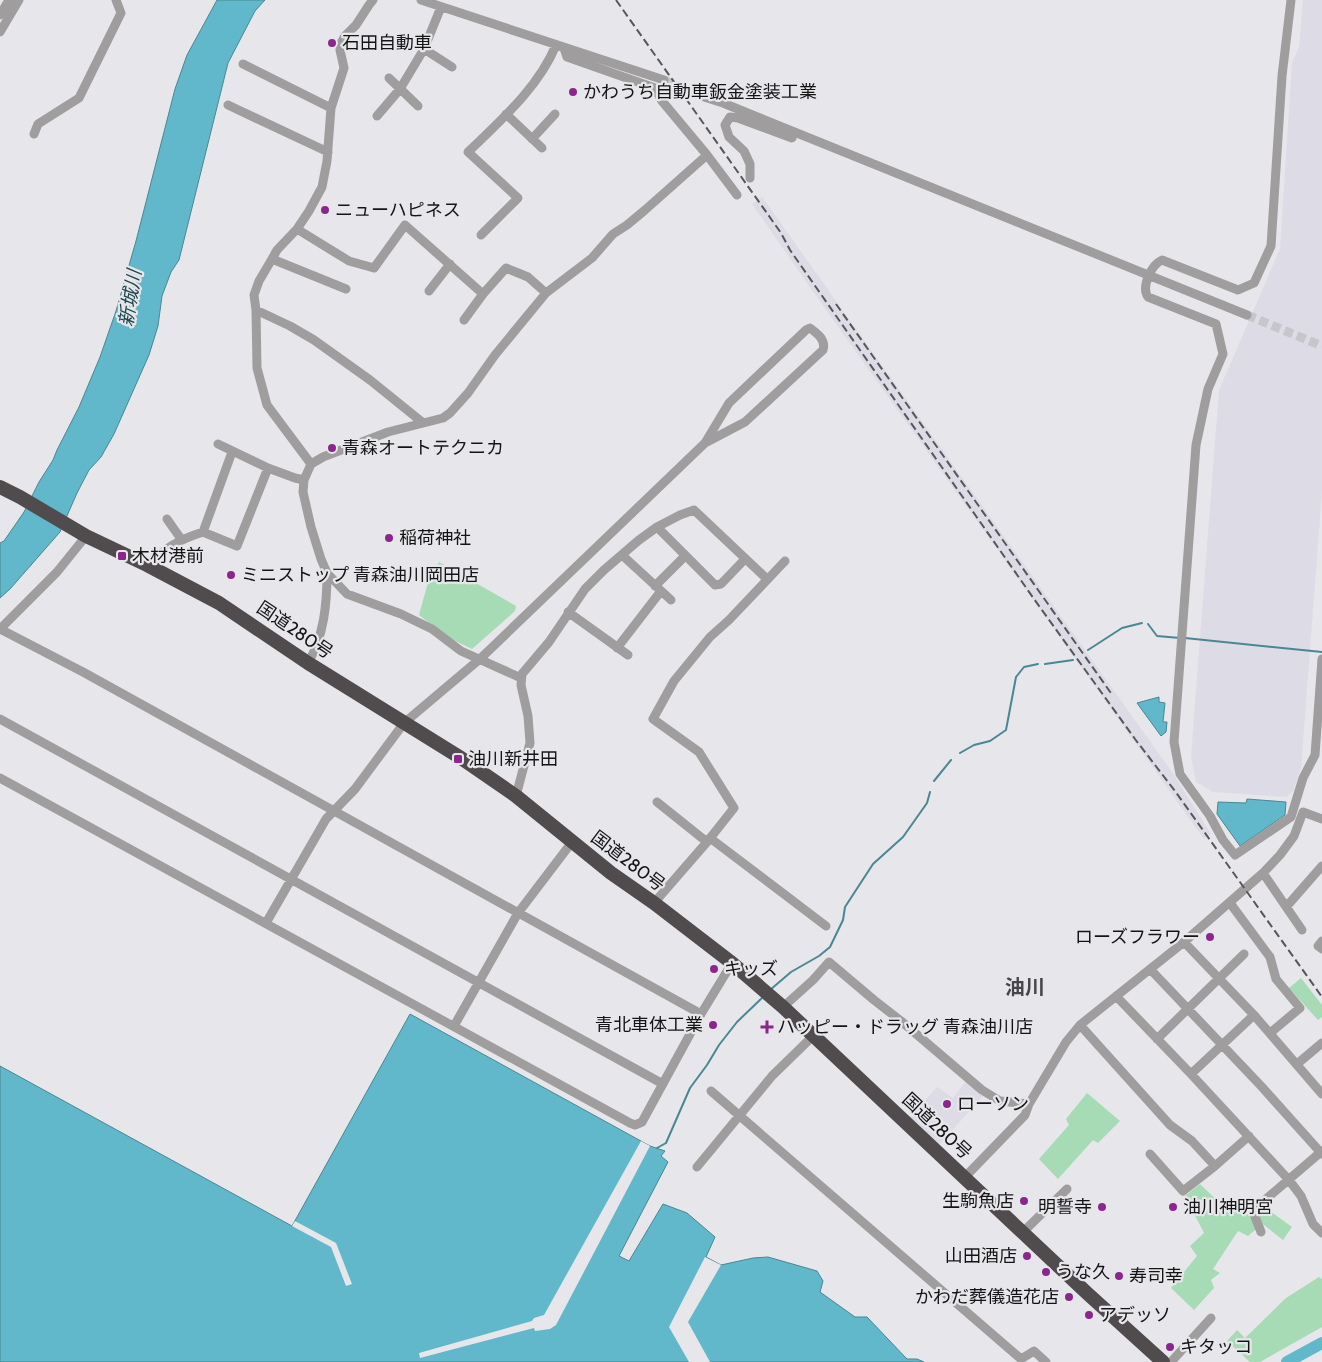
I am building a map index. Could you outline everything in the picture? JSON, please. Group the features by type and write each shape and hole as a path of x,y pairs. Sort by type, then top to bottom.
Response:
{"highway":[{"name":"国道280号","path":"0,487 86,536 147,565 219,603 308,663 461,758 516,796 611,873 654,903 732,963 774,999 1157,1360"}],"street":[{"path":"0,15 9,0"},
{"path":"0,32 19,0"},
{"path":"34,134 38,124 79,98 121,13 116,0"},
{"path":"311,464 267,405 257,368 256,310 254,302 256,288 272,258 310,211 322,187 328,152 331,108 344,68 340,50 341,43 374,0"},
{"path":"421,0 664,80"},
{"path":"1291,0 1282,76 1270,246 1254,284 1238,290 1162,260 1157,262 1145,288 1145,293 1148,297 1216,324 1223,354 1208,389 1196,445 1174,742 1180,774 1210,816 1223,840 1235,855 1291,817 1303,778 1315,755 1322,659"},
{"path":"377,116 400,89 424,49 441,7"},
{"path":"481,235 518,198 468,152 538,78 560,47"},
{"path":"560,47 568,57 655,88 662,101 738,195"},
{"path":"424,49 452,67"},
{"path":"243,64 331,108"},
{"path":"389,78 418,106"},
{"path":"701,96 1247,315"},
{"path":"228,105 328,152"},
{"path":"506,114 542,148"},
{"path":"532,139 555,114"},
{"path":"750,178 750,164 744,151 730,137 725,125 730,117 738,118 795,139 801,136"},
{"path":"521,678 462,650 432,630 401,614 347,594 327,574 320,559 305,504 304,480 311,464 323,457 358,442 422,422 443,418 450,413 468,393 546,293 592,258 613,234 626,226 707,155"},
{"path":"297,229 349,261 374,268 405,225 483,294"},
{"path":"272,258 346,289"},
{"path":"429,291 450,264"},
{"path":"464,320 483,294 506,268 528,277 546,293"},
{"path":"256,310 314,340 370,380 422,422"},
{"path":"266,923 326,819 355,789 404,723 481,658 705,443 729,403 806,330 810,328 823,340 823,350 745,422 705,443"},
{"path":"218,444 268,468 304,480"},
{"path":"203,532 232,452"},
{"path":"147,565 164,549 181,539 203,532 237,546 268,468"},
{"path":"516,796 531,733 521,678 537,654 549,642 585,589 639,540 657,527 694,510 767,578"},
{"path":"167,519 181,539"},
{"path":"657,527 715,585 721,584 745,558"},
{"path":"86,536 57,572 0,629 83,672 701,1014"},
{"path":"622,555 670,600"},
{"path":"617,648 658,589 685,556"},
{"path":"654,903 734,808 699,752 653,718 674,681 700,649 784,561"},
{"path":"308,663 318,647 327,602 327,574"},
{"path":"568,612 628,655"},
{"path":"0,719 663,1084"},
{"path":"0,778 630,1124 635,1125 642,1122 701,1014 732,963"},
{"path":"657,802 826,926"},
{"path":"964,1178 1025,1115 1029,1104 1066,1042 1080,1025 1184,942 1263,873 1294,836 1303,812 1322,819"},
{"path":"454,1026 518,913 572,842"},
{"path":"1287,906 1322,866"},
{"path":"1263,873 1302,930"},
{"path":"1230,903 1270,957 1276,979 1300,1008 1270,1033"},
{"path":"1184,942 1254,1015 1322,1094"},
{"path":"1322,942 1318,946 1322,949"},
{"path":"1157,1039 1244,954"},
{"path":"774,999 813,980 829,962 902,1021 982,1090 996,1099 1029,1104"},
{"path":"1150,969 1262,1087 1321,1153 1258,1206 1254,1214 1261,1232"},
{"path":"1116,996 1289,1180 1301,1196 1313,1224 1322,1233"},
{"path":"1191,1074 1254,1015"},
{"path":"1080,1025 1170,1125 1192,1141 1215,1166"},
{"path":"697,1167 772,1076 813,1036"},
{"path":"1297,1064 1322,1043"},
{"path":"711,1091 1021,1359 1034,1351 1046,1362"},
{"path":"1150,1154 1183,1191 1249,1136"},
{"path":"1022,1232 1067,1189"},
{"path":"1171,1362 1211,1318"}],"shaded area":[{"path":"1303,0 1322,0 1322,491 1301,768 1293,791 1286,797 1213,792 1196,782 1191,756 1219,390 1280,249 1292,63 1299,47"},
{"path":"762,197 1174,775 1211,834 1204,839 752,204"},
{"path":"966,1081 984,1095 938,1146 908,1120 937,1087 953,1098"}],"green space":[{"path":"439,562 516,606 515,611 472,649 449,638 419,615 427,586"},
{"path":"1301,978 1322,1005 1322,1017 1318,1020 1289,988"},
{"path":"1087,1093 1120,1121 1098,1143 1093,1140 1058,1179 1039,1159 1069,1125 1066,1119"},
{"path":"1200,1184 1228,1211 1237,1202 1254,1221 1256,1229 1248,1236 1238,1231 1213,1269 1220,1273 1211,1280 1214,1288 1194,1310 1171,1288 1197,1256 1190,1246 1204,1233 1185,1196"},
{"path":"1266,1208 1292,1227 1283,1240 1259,1221 1258,1216"},
{"path":"1319,1277 1322,1279 1322,1327 1260,1362 1250,1362 1227,1341 1237,1330 1245,1338 1286,1298"}],"water":[{"name":"新城川","path":"217,0 265,0 255,11 228,63 179,260 171,272 162,296 158,326 149,355 114,434 101,457 89,470 60,532 0,598 0,543 4,541 24,512 39,482 53,460 79,407 100,357 116,311 136,241 175,89 187,55"},
{"path":"1159,697 1159,702 1165,703 1163,722 1167,722 1166,732 1161,736 1137,703"},
{"path":"1247,799 1286,802 1285,815 1240,846 1217,814 1218,802 1246,803"},
{"path":"410,1014 650,1146 665,1151 661,1156 668,1162 619,1256 629,1261 663,1204 687,1213 715,1237 706,1257 721,1265 753,1258 768,1257 817,1271 823,1281 820,1292 855,1317 867,1317 907,1359 917,1359 924,1362 0,1362 0,1066 292,1226"}],"pier":[{"path":"641,1141 650,1146 556,1325 550,1329 535,1331 534,1328 420,1358 419,1353 532,1321 534,1318 544,1315"},
{"path":"295,1221 336,1243 352,1284 346,1286 331,1247 292,1226"},
{"path":"705,1257 721,1265 688,1322 710,1362 689,1362 669,1327"}],"waterway":[{"path":"1088,650 1122,628 1142,623"},
{"path":"1148,624 1157,636 1180,638"},
{"path":"1185,638 1322,652"},
{"path":"1045,664 1073,660"},
{"path":"960,753 974,745 990,741 1006,730 1016,677 1024,667 1038,664"},
{"path":"934,781 951,760"},
{"path":"770,990 791,972 819,956 830,947 843,920 845,907 873,864 903,837 927,803 930,792"},
{"path":"657,1148 666,1143 690,1088 719,1045 737,1022 763,997"},
{"path":"1287,1362 1322,1343"}],"tunnel":[{"path":"664,80 701,96"},
{"path":"1247,315 1322,346"}],"railway":[{"path":"616,0 781,233 790,250 1034,599 1175,791 1322,997"},
{"path":"836,304 1113,696"}],"place":[{"name":"石田自動車","path":"332,43"},
{"name":"かわうち自動車鈑金塗装工業","path":"573,92"},
{"name":"ニューハピネス","path":"325,210"},
{"name":"青森オートテクニカ","path":"332,448"},
{"name":"稲荷神社","path":"389,538"},
{"name":"木材港前","path":"122,556"},
{"name":"ミニストップ 青森油川岡田店","path":"231,575"},
{"name":"油川新井田","path":"458,759"},
{"name":"ローズフラワー","path":"1210,937"},
{"name":"キッズ","path":"714,969"},
{"name":"青北車体工業","path":"713,1025"},
{"name":"ハッピー・ドラッグ 青森油川店","path":"767,1027"},
{"name":"ローソン","path":"947,1104"},
{"name":"生駒魚店","path":"1024,1201"},
{"name":"明誓寺","path":"1102,1207"},
{"name":"油川神明宮","path":"1173,1207"},
{"name":"山田酒店","path":"1027,1256"},
{"name":"うな久","path":"1046,1272"},
{"name":"寿司幸","path":"1119,1276"},
{"name":"かわだ葬儀造花店","path":"1069,1297"},
{"name":"アデッソ","path":"1089,1315"},
{"name":"キタッコ","path":"1170,1347"}],"district":[{"name":"油川","path":"1025,987"}]}
